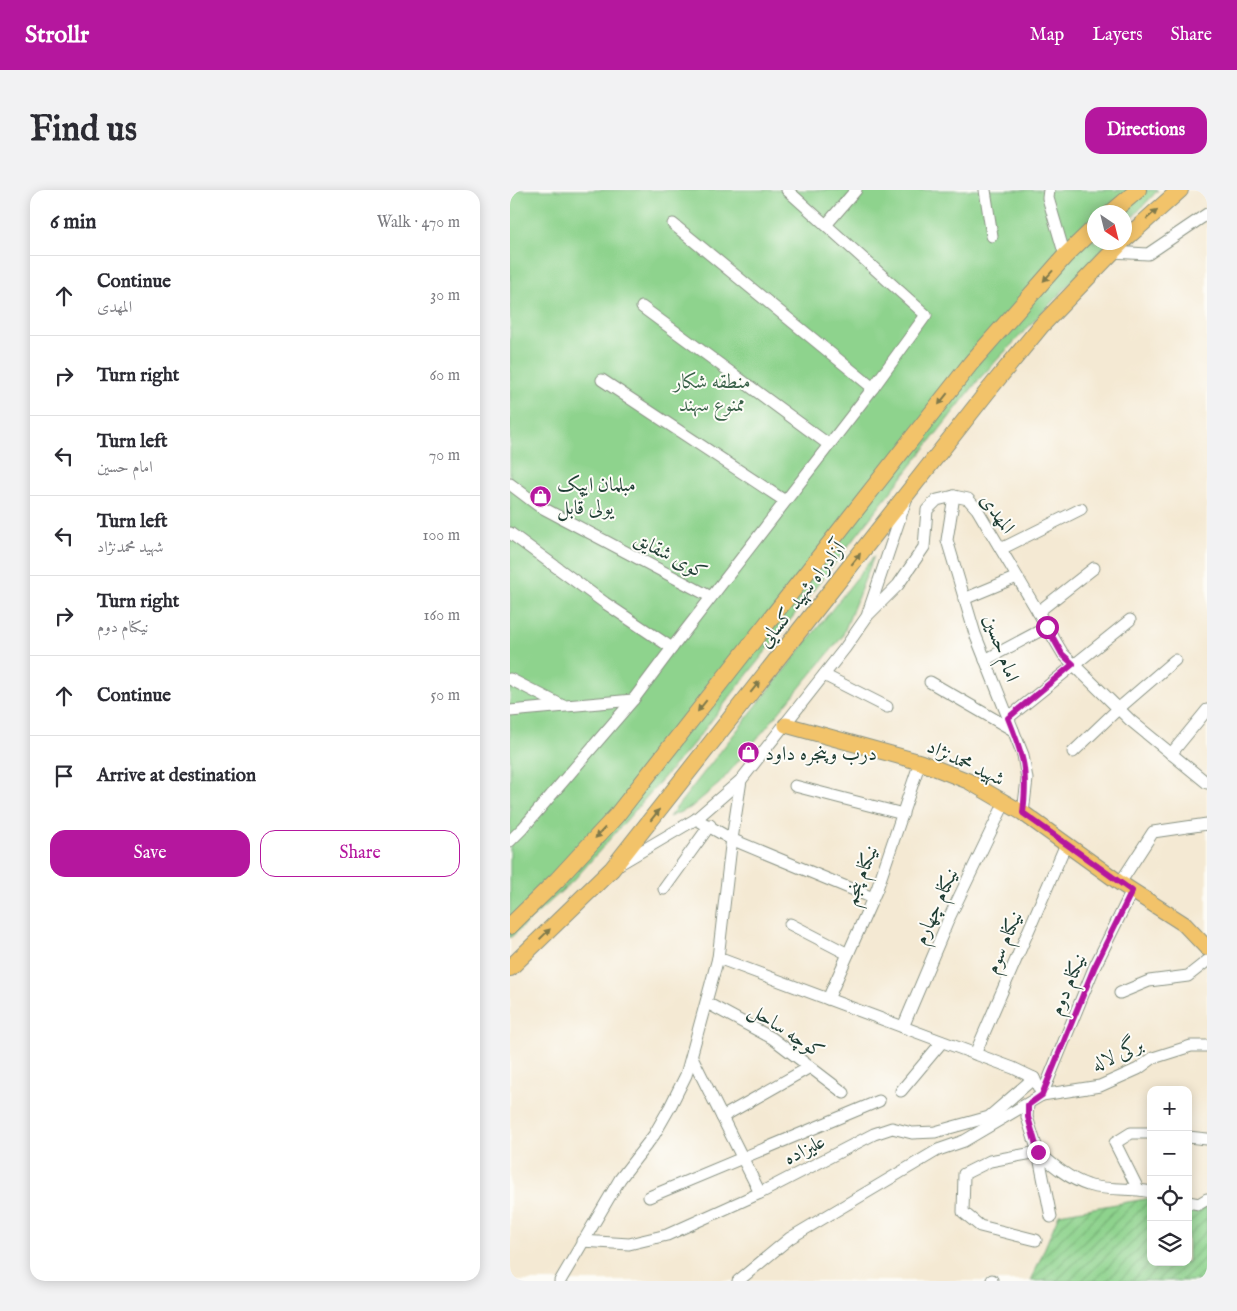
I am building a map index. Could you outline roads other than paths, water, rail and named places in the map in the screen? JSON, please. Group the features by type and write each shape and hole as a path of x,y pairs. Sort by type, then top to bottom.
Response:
{"highway":[{"path":"1120,205 1138,190"},
{"name":"آزادراه شهید کسایی","path":"1132,234 1180,190"},
{"name":"آزادراه شهید کسایی","path":"510,926 557,880 616,816 971,363 1087,235"},
{"name":"آزادراه شهید کسایی","path":"510,968 612,869 1042,326 1115,250"}],"main road":[{"name":"شهید محمدنژاد","path":"786,725 920,762 968,780 1023,813 1126,887 1184,924 1207,948"}],"street":[{"path":"510,840 523,828 633,700 926,315 787,190"},
{"path":"826,225 856,190"},
{"path":"985,190 992,236"},
{"path":"1049,190 1048,198 1066,256"},
{"path":"1132,249 1148,254 1207,214"},
{"path":"673,224 872,388"},
{"path":"642,307 828,444"},
{"path":"602,380 785,501"},
{"name":"کوی شقایق","path":"510,484 539,506 710,597"},
{"path":"868,615 908,493"},
{"name":"المهدی","path":"612,869 696,818 741,780 786,725 868,615 898,585 924,547 927,510 937,500 954,496 968,499 978,509 1062,654 1118,708 1207,784"},
{"name":"امام حسین","path":"954,496 947,540 964,599 985,660 1023,755 1027,779 1023,813"},
{"path":"1001,549 1081,509"},
{"path":"510,532 605,603 672,648"},
{"path":"1038,612 1094,568"},
{"path":"964,599 1018,577"},
{"path":"1008,718 1130,620"},
{"path":"985,660 1047,627"},
{"path":"1073,752 1118,708 1175,660"},
{"path":"824,675 887,707"},
{"path":"510,679 561,705"},
{"path":"930,682 1013,730"},
{"path":"510,711 633,700"},
{"path":"1171,754 1207,710"},
{"name":"نیکنام پنجم","path":"828,999 873,898 920,762"},
{"path":"560,1281 620,1179 654,1134 670,1108 692,1057 718,958 741,780"},
{"path":"795,786 903,814"},
{"name":"نیکنام چهارم","path":"903,1027 950,916 1005,802"},
{"path":"696,818 732,839 873,898"},
{"name":"نیکنام دوم","path":"1042,1095 1126,887 1153,832 1207,824"},
{"path":"664,889 710,825"},
{"name":"نیکنام سوم","path":"974,1054 1066,844"},
{"path":"790,924 848,954"},
{"path":"718,958 1034,1078 1042,1095 1028,1105 964,1141 938,1150 790,1238 738,1281"},
{"path":"1120,993 1148,981 1188,976 1207,961"},
{"name":"کوچه ساحل","path":"707,1003 772,1038 844,1093"},
{"path":"901,1091 942,1042"},
{"name":"برگی لاله","path":"1042,1095 1100,1086 1138,1069 1153,1058 1191,1046 1207,1046"},
{"path":"692,1057 760,1193"},
{"path":"722,1116 810,1067"},
{"name":"علیزاده","path":"582,1241 629,1244 667,1236 760,1193 874,1134 892,1128 912,1133 935,1132 989,1117 1034,1078"},
{"path":"649,1197 879,1101"},
{"path":"1028,1105 1028,1117 1038,1152 1051,1217"},
{"path":"1138,1189 1115,1144 1132,1133 1147,1133"},
{"path":"1192,1137 1207,1139"},
{"path":"1038,1152 1062,1172 1089,1186 1147,1191"},
{"path":"1036,1240 980,1226 962,1212 964,1174 990,1161 1038,1152"},
{"path":"1192,1203 1199,1204 1207,1199"}],"place":[{"name":"مبلمان ایپک یولی قابل","path":"541,496"},
{"name":"درب وپنجره داود","path":"749,753"}],"park label":[{"name":"منطقه شکار ممنوع سهند","path":"712,392"}]}
